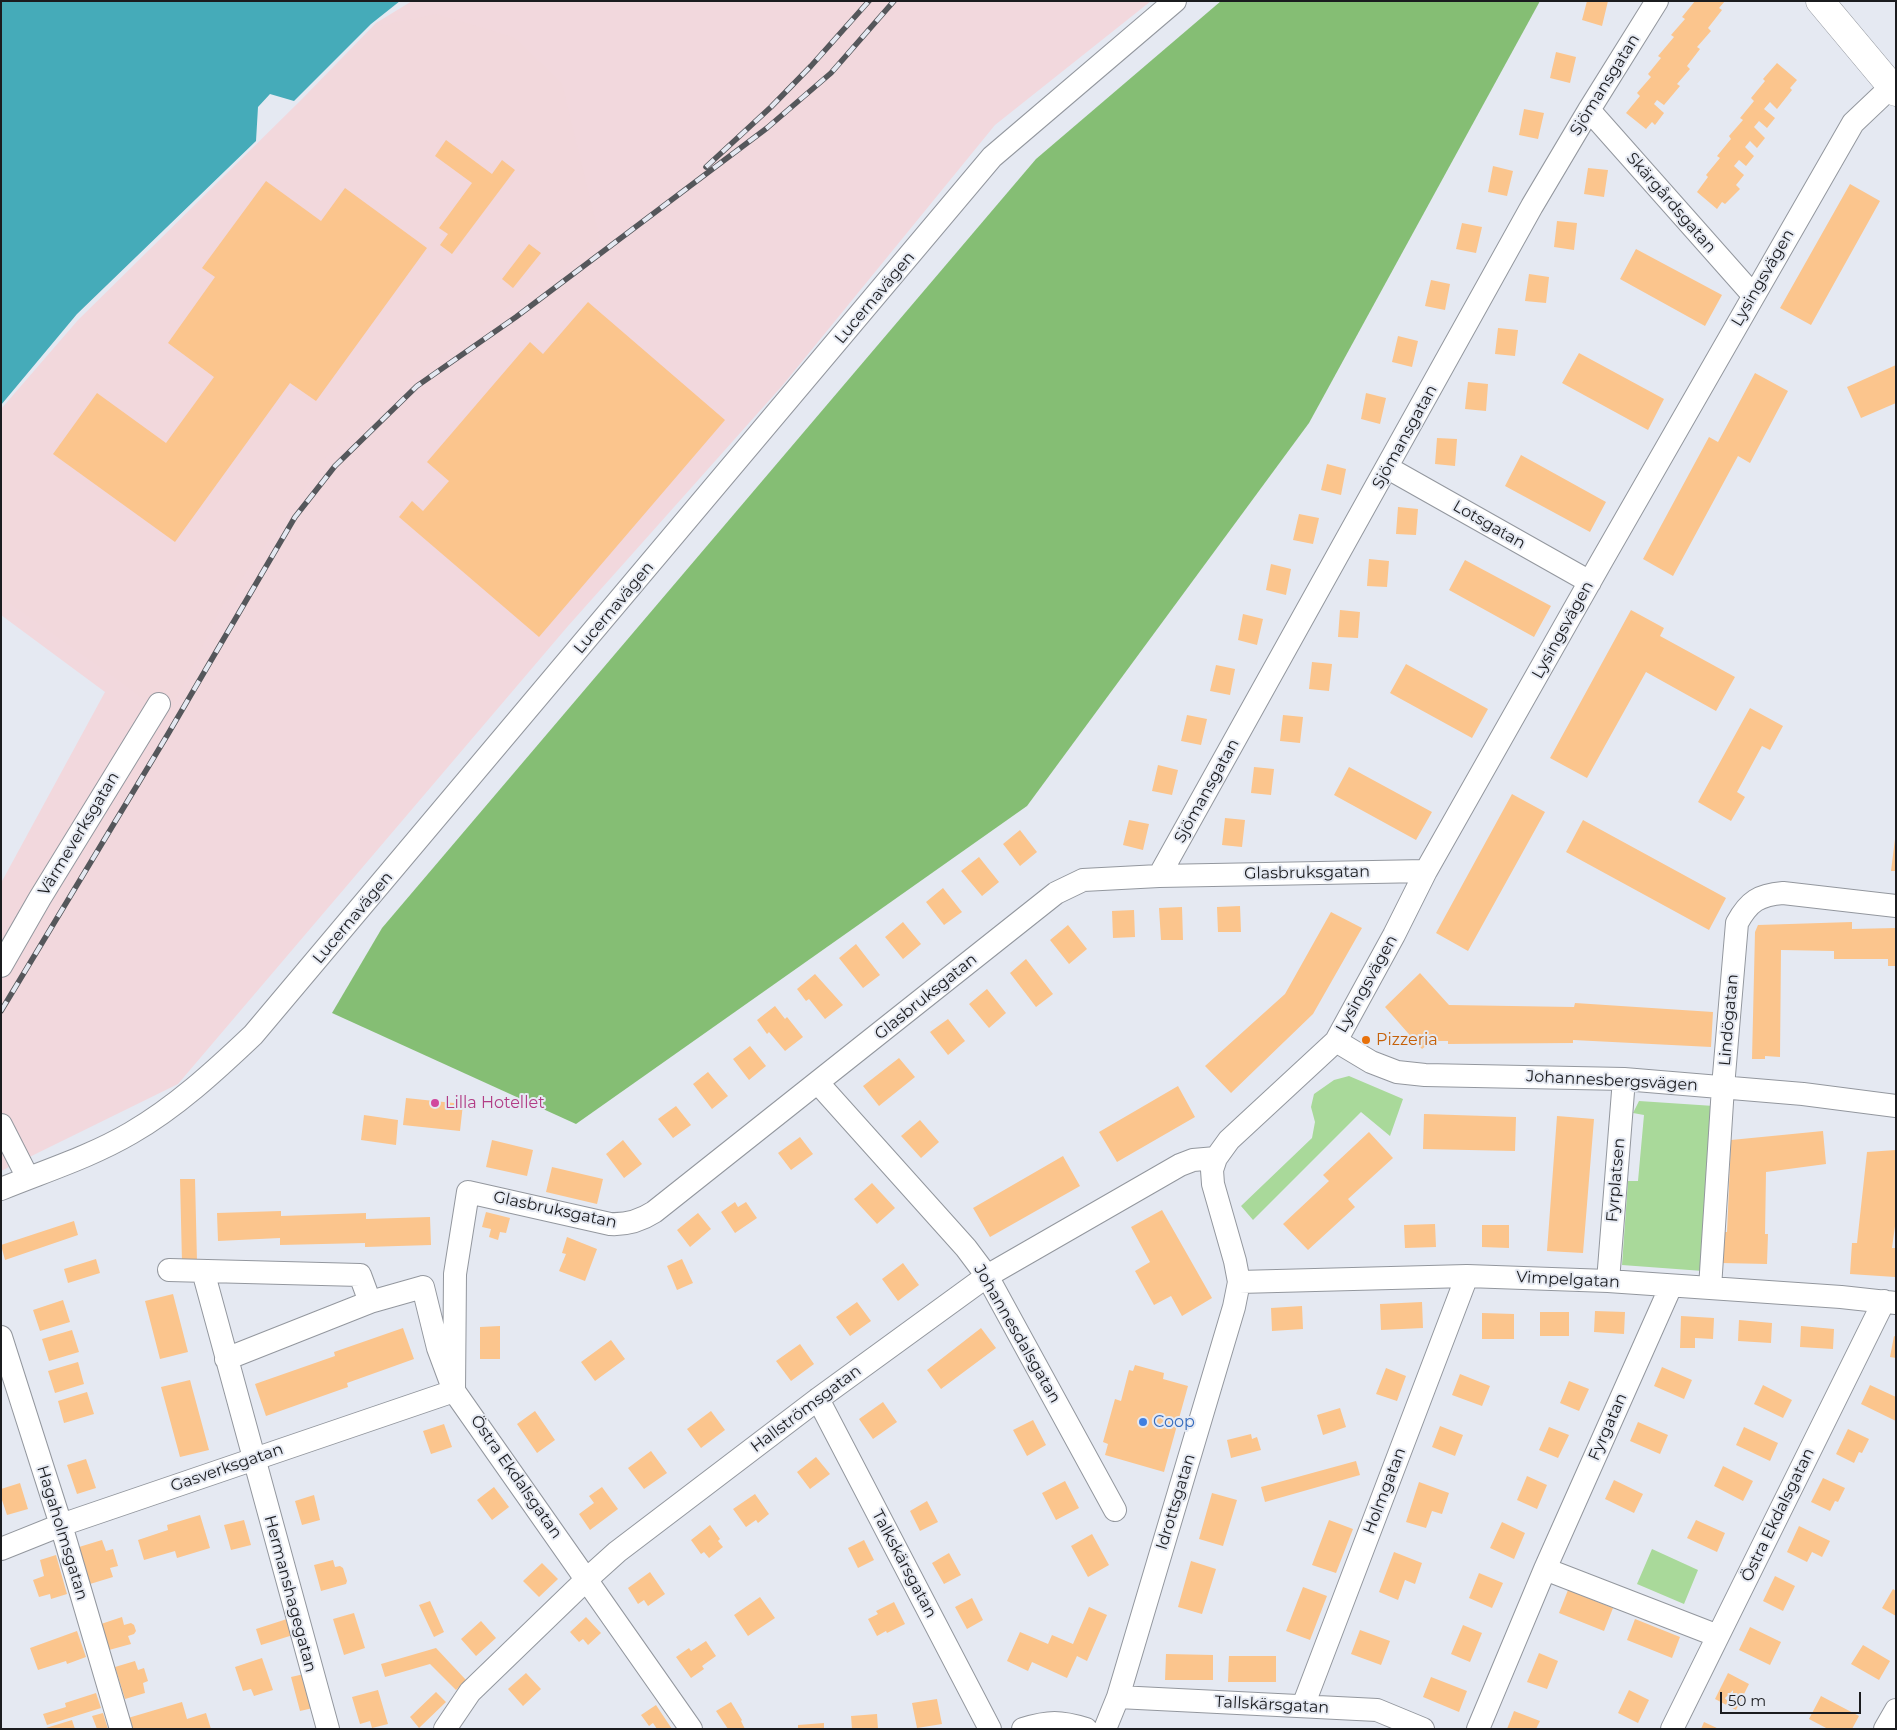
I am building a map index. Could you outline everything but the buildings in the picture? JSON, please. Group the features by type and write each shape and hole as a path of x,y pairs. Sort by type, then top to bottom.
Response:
{"main road":[{"path":"1822,2 1894,89"}],"street":[{"name":"Lucernavägen","path":"1,1189 76,1160 131,1133 209,1075 253,1035 992,157 1175,1"},
{"name":"Sjömansgatan","path":"1159,876 1388,468 1532,206 1657,1"},
{"name":"Lysingsvägen","path":"1216,1158 1229,1140 1336,1041 1394,935 1426,871 1753,295 1853,123 1894,89"},
{"name":"Skärgårdsgatan","path":"1589,110 1753,295"},
{"name":"Lotsgatan","path":"1388,468 1590,582"},
{"name":"Värmeverksgatan","path":"1,966 40,898 159,704"},
{"name":"Glasbruksgatan","path":"454,1390 455,1274 468,1192 610,1224 632,1223 654,1212 1056,893 1084,880 1159,876 1426,871"},
{"name":"Lindögatan","path":"1710,1288 1723,1087 1737,923 1744,910 1755,900 1767,894 1783,893 1896,906"},
{"name":"Johannesbergsvägen","path":"1336,1041 1371,1062 1397,1072 1425,1075 1624,1079 1820,1096 1896,1106"},
{"name":"Fyrplatsen","path":"1608,1282 1624,1079"},
{"name":"Johannesdalsgatan","path":"818,1083 966,1248 988,1276 1115,1510"},
{"path":"1,1125 28,1178"},
{"name":"Hallströmsgatan","path":"446,1729 470,1692 587,1578 617,1552 818,1399 988,1276 1180,1165 1193,1160 1216,1158"},
{"name":"Idrottsgatan","path":"1105,1729 1118,1697 1234,1307 1239,1282 1236,1261 1213,1184 1212,1170 1216,1158"},
{"path":"169,1270 360,1275 370,1302 226,1359"},
{"name":"Hermanshagegatan","path":"203,1271 328,1729"},
{"name":"Vimpelgatan","path":"1239,1282 1467,1276 1710,1288 1890,1302"},
{"name":"Holmgatan","path":"1303,1706 1467,1276"},
{"name":"Fyrgatan","path":"1478,1729 1546,1569 1671,1286"},
{"name":"Östra Ekdalsgatan","path":"370,1302 423,1288 438,1348 454,1390 691,1729"},
{"name":"Östra Ekdalsgatan","path":"1672,1729 1890,1302"},
{"name":"Hagaholmsgatan","path":"1,1337 61,1525 121,1729"},
{"name":"Gasverksgatan","path":"1,1549 61,1525 454,1390"},
{"name":"Talkskärsgatan","path":"818,1399 990,1729"},
{"path":"1546,1569 1718,1636"},
{"name":"Tallskärsgatan","path":"1118,1697 1377,1710 1423,1729"},
{"path":"1886,1729 1896,1710"},
{"path":"1023,1729 1045,1722 1069,1724 1086,1729"}],"shaded area":[{"path":"412,1 1151,1 995,125 782,386 568,626 178,1084 1,1171 1,883 105,692 1,615 1,409 78,320 298,103 376,23"},
{"path":"436,14 513,37 562,84 600,240 420,370 326,457 221,608 167,717 120,681 1,597 1,416 79,324 378,26"}],"green space":[{"path":"1221,1 1540,1 1309,423 1027,806 576,1124 332,1013 382,928 1036,159"},
{"path":"1349,1076 1403,1099 1390,1136 1361,1112 1253,1220 1241,1206 1312,1138 1315,1122 1311,1107 1314,1094 1334,1080"},
{"path":"1639,1101 1714,1106 1703,1271 1622,1265 1628,1181 1638,1181 1644,1115 1633,1113"},
{"path":"1652,1549 1698,1570 1684,1604 1637,1584"}],"water":[{"path":"1,1 400,1 371,24 294,101 270,94 258,107 256,141 77,314 1,405"}],"railway":[{"path":"706,167 771,107 811,66 869,1"},
{"path":"1,1011 168,734 295,517 335,466 417,386 516,317 767,128 831,73 894,1"}],"place":[{"name":"Pizzeria","path":"1366,1040"},
{"name":"Lilla Hotellet","path":"435,1103"},
{"name":"Coop","path":"1143,1422"}]}
